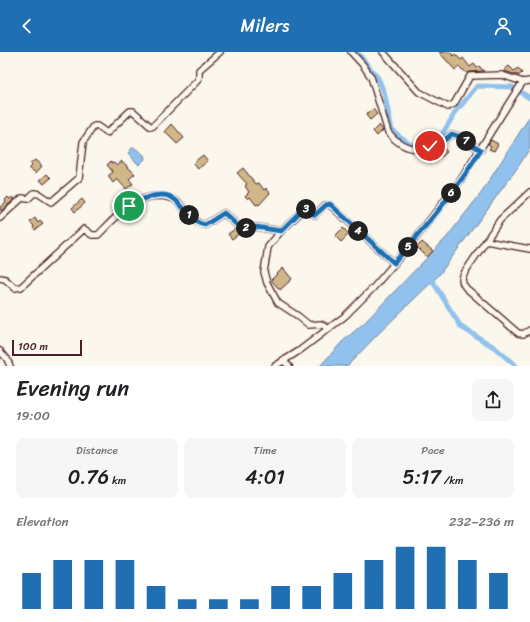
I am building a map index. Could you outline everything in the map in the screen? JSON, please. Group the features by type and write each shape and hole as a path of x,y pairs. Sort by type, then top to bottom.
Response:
{"street":[{"path":"0,218 22,198 28,199 34,194 39,194 51,202 79,178 83,142 94,126 107,133 130,111 151,127 153,126 197,81 199,78 199,70 220,52"},
{"path":"351,52 364,65 371,77 388,132 393,139 412,148 421,149 442,142 452,134 481,150"},
{"path":"383,52 419,92 448,106 454,104 470,76 502,75 522,84"},
{"path":"275,366 299,351 354,309 394,263 460,182 514,95 522,84 530,81"},
{"path":"530,192 500,220 462,276 462,284 520,334 525,334 530,330"},
{"path":"0,278 5,279 15,288 21,287 84,230 92,235 98,235 129,206 140,200 153,196 168,196 178,202 198,224 205,225 224,213 238,226 281,231"},
{"path":"328,329 321,324 309,325 278,302 267,283 264,272 268,247 273,239 304,208 315,215 326,205 330,204 394,263"},
{"path":"486,241 530,249"},
{"path":"0,351 7,359 10,366"},
{"path":"283,360 289,366"}],"water":[{"path":"530,116 530,148 518,167 439,275 347,366 320,366 447,237 482,192"},
{"path":"132,148 135,148 144,155 145,159 140,164 137,163 128,153"}],"building":[{"path":"439,52 450,52 454,56 455,54 461,60 463,58 470,67 474,64 477,68 479,66 484,71 467,73 459,67 455,70"},
{"path":"509,66 514,71 518,68 522,73 518,76 517,74 516,75 504,70"},
{"path":"373,109 377,114 370,120 366,115"},
{"path":"172,124 184,138 177,144 165,132"},
{"path":"379,125 383,130 377,136 373,131"},
{"path":"491,140 498,144 494,151 489,149 491,146 488,144"},
{"path":"443,147 447,152 441,157 437,153"},
{"path":"203,155 208,161 198,169 193,163"},
{"path":"35,160 42,166 36,173 29,168 32,166 30,164"},
{"path":"111,161 117,165 122,161 135,174 129,179 133,184 126,189 117,179 113,183 108,176 113,172 107,165"},
{"path":"243,168 256,184 259,183 264,190 266,188 270,193 259,205 256,205 250,197 248,199 245,196 249,192 245,186 247,184 237,173"},
{"path":"47,174 51,178 44,184 40,180"},
{"path":"8,197 10,199 13,197 15,199 1,211 0,207 6,202 5,200"},
{"path":"82,199 85,203 75,212 72,208"},
{"path":"35,218 38,223 40,221 43,224 35,230 33,228 34,226 30,222"},
{"path":"343,228 349,234 341,242 335,236"},
{"path":"235,229 240,233 232,239 228,234"},
{"path":"422,242 433,251 427,257 417,247"},
{"path":"283,268 292,279 280,290 271,280"}],"waterway":[{"path":"357,52 378,78 384,92 392,130 411,145 438,141 455,113 477,86 512,87 530,98"},
{"path":"430,277 461,327 494,347 516,366"}],"route":[{"path":"129,206 140,200 153,196 168,196 178,202 198,224 205,225 224,213 238,226 281,231 304,208 316,215 326,205 330,204 394,263 460,182 481,150 452,134 442,142 430,146"}]}
